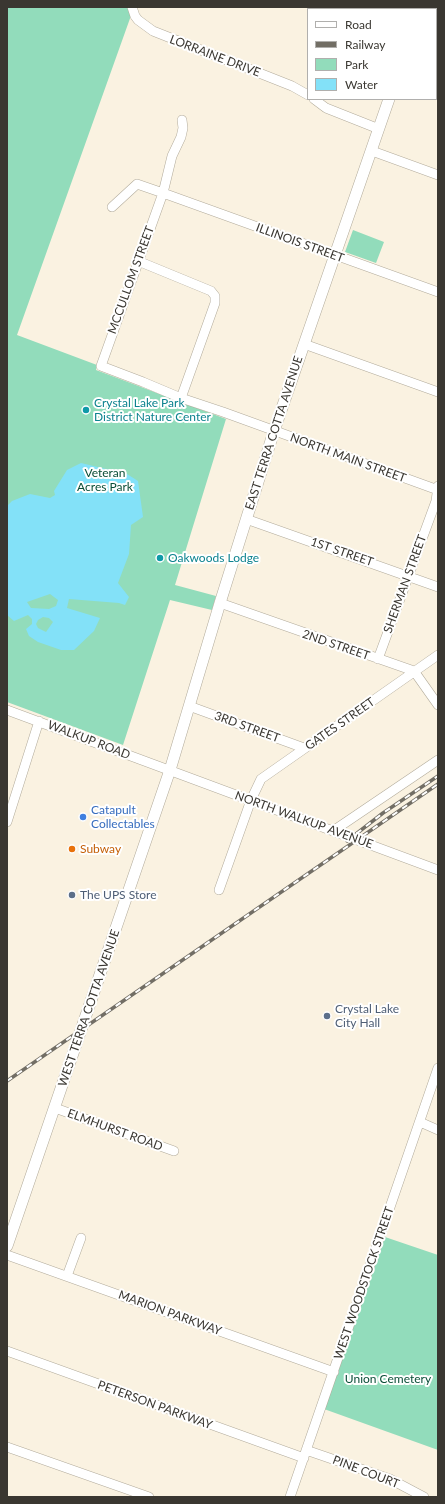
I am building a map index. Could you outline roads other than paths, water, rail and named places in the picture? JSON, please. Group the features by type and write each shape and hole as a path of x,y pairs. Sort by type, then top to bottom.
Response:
{"main road":[{"name":"EAST TERRA COTTA AVENUE","path":"170,770 246,518 274,431 390,100"},
{"name":"WEST TERRA COTTA AVENUE","path":"7,1246 170,770"}],"street":[{"name":"LORRAINE DRIVE","path":"132,7 138,20 152,31 292,86 307,94"},
{"path":"315,100 326,108 379,129"},
{"name":"MCCULLOM STREET","path":"100,366 162,193 172,156 181,138 183,128 182,120"},
{"path":"372,151 438,175"},
{"name":"ILLINOIS STREET","path":"112,207 138,184 438,292"},
{"path":"138,261 211,291 214,296 215,303 181,398"},
{"path":"304,344 438,392"},
{"name":"NORTH MAIN STREET","path":"100,366 181,398 438,490"},
{"name":"SHERMAN STREET","path":"378,659 436,501 438,486"},
{"name":"1ST STREET","path":"246,518 438,587"},
{"name":"2ND STREET","path":"220,603 414,672"},
{"name":"GATES STREET","path":"219,890 251,800 261,779 438,655"},
{"path":"414,672 438,705"},
{"name":"3RD STREET","path":"189,706 304,748"},
{"name":"WALKUP ROAD","path":"7,710 170,770"},
{"path":"7,822 39,721"},
{"path":"333,831 438,760"},
{"name":"NORTH WALKUP AVENUE","path":"170,770 438,870"},
{"name":"WEST WOODSTOCK STREET","path":"290,1497 438,1068"},
{"name":"ELMHURST ROAD","path":"55,1108 174,1152"},
{"path":"420,1122 438,1130"},
{"path":"67,1276 81,1238"},
{"name":"MARION PARKWAY","path":"7,1255 334,1372"},
{"name":"PETERSON PARKWAY","path":"7,1351 305,1454"},
{"path":"7,1447 149,1497"},
{"name":"PINE COURT","path":"305,1454 390,1479 424,1497"}],"water":[{"path":"81,463 127,474 138,481 143,517 131,525 129,554 118,583 129,597 125,605 119,603 69,599 67,608 100,618 94,631 74,650 61,650 38,642 29,636 26,629 32,624 32,619 28,615 14,621 7,615 7,506 12,501 30,494 50,498 55,495 54,491 67,470","holes":["50,594 58,600 56,606 49,609 31,608 27,602","43,617 49,618 53,622 46,632 38,628 36,624 38,620"]}],"railway":[{"path":"347,841 383,813 438,776"},
{"path":"7,1081 438,784"}],"place":[{"name":"Crystal Lake Park District Nature Center","path":"86,410"},
{"name":"Oakwoods Lodge","path":"160,558"},
{"name":"Catapult Collectables","path":"83,817"},
{"name":"Subway","path":"72,849"},
{"name":"The UPS Store","path":"72,895"},
{"name":"Crystal Lake City Hall","path":"327,1016"}],"park label":[{"name":"Veteran Acres Park","path":"105,480"},
{"name":"Union Cemetery","path":"388,1379"}]}
